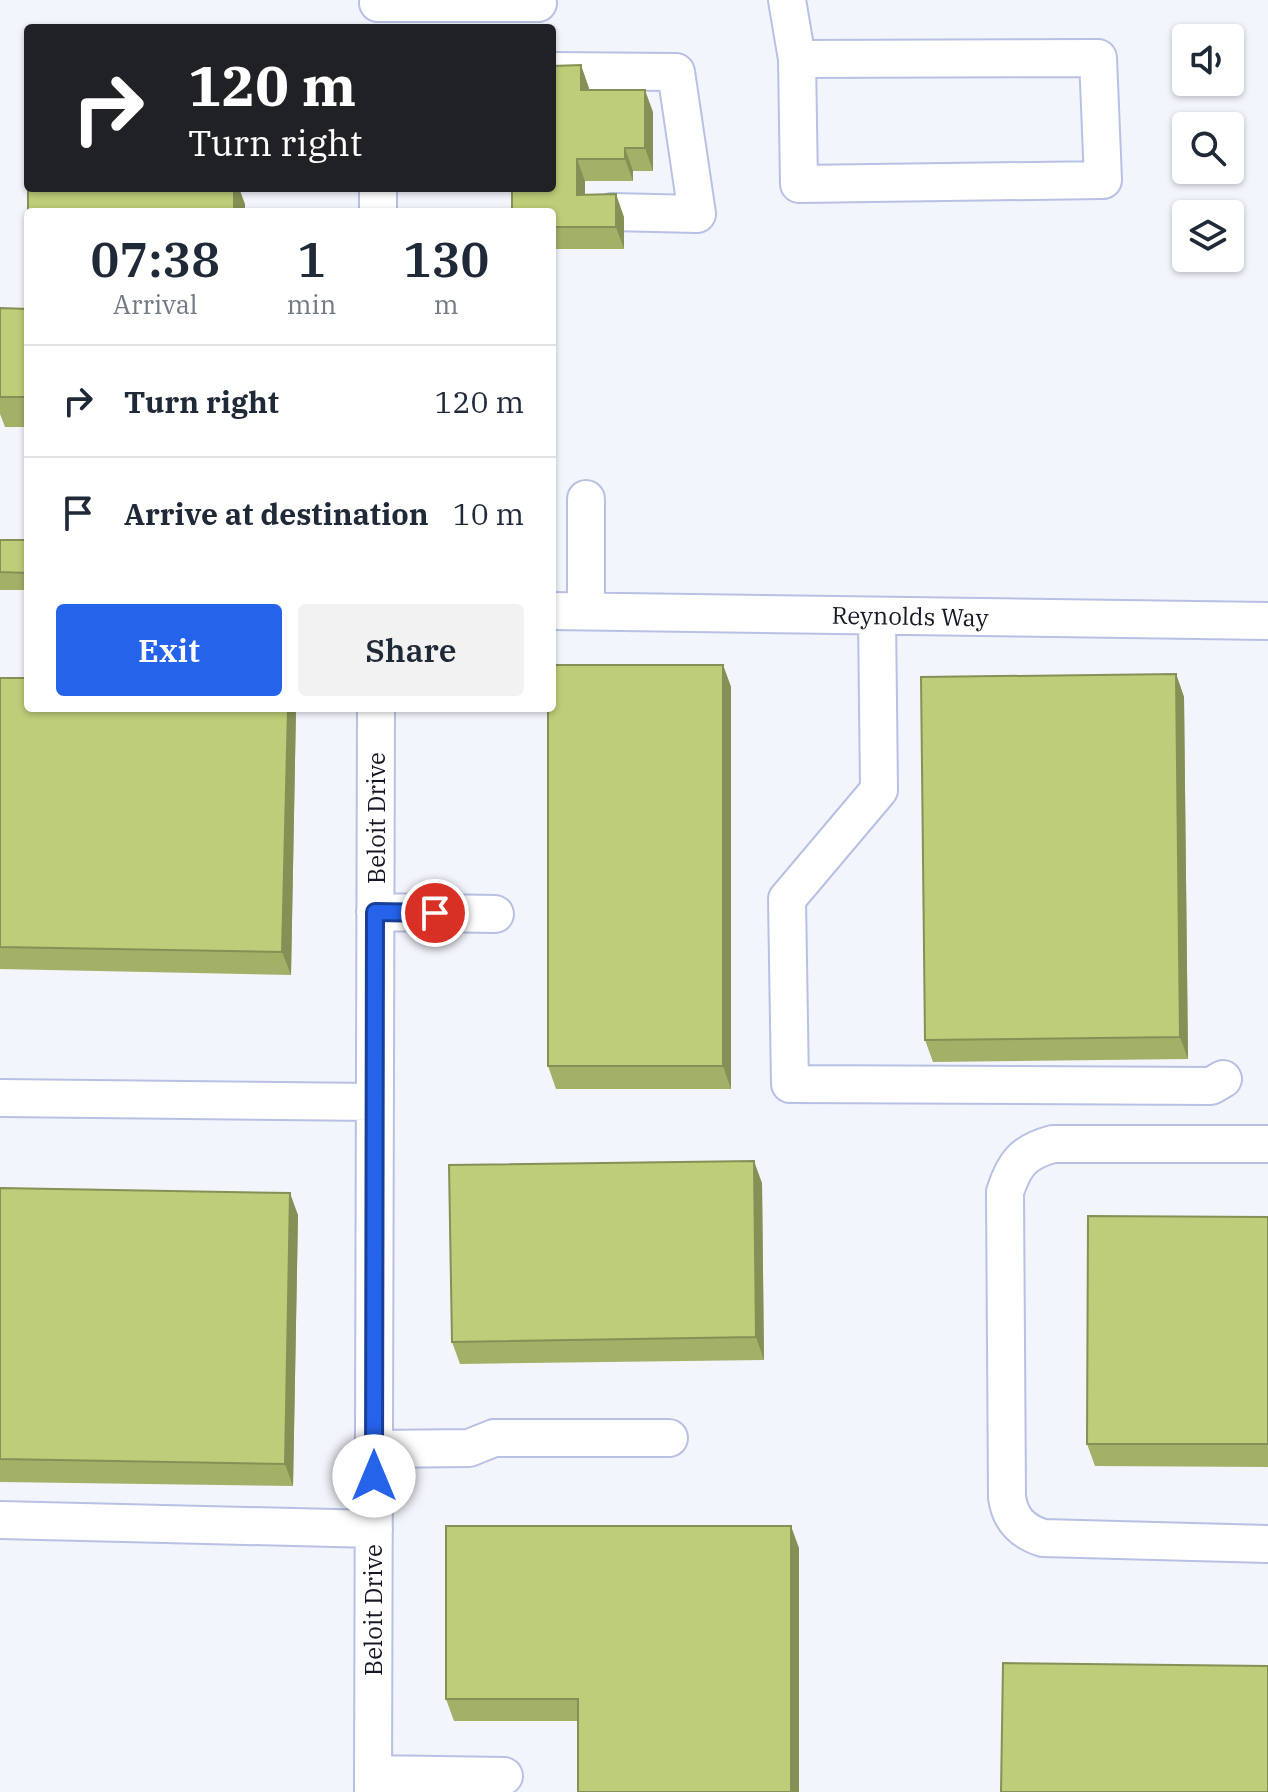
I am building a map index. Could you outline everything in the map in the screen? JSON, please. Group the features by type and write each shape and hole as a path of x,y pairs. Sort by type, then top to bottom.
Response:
{"street":[{"path":"787,0 797,59 799,184 1103,180 1098,58 797,59"},
{"path":"378,10 538,3"},
{"path":"556,71 676,72 697,214 612,212"},
{"path":"569,611 586,499"},
{"name":"Reynolds Way","path":"569,611 1268,621"},
{"path":"877,616 879,790 787,899 790,1084 1211,1086 1223,1079"},
{"name":"Beloit Drive","path":"373,1783 376,712"},
{"path":"375,912 495,914"},
{"path":"0,1098 375,1102"},
{"path":"1268,1144 1053,1144 1039,1147 1020,1159 1012,1172 1005,1192 1005,1207 1007,1497 1018,1526 1029,1534 1043,1538 1268,1544"},
{"path":"374,1449 469,1448 494,1438 669,1438"},
{"path":"0,1520 374,1529"},
{"path":"373,1783 504,1776"}],"building":[{"path":"581,65 581,90 645,90 645,148 625,148 625,159 577,159 577,195 616,194 616,227 556,227 556,208 512,208 512,192 556,192 556,66"},
{"path":"28,192 234,192 234,208 28,208"},
{"path":"0,308 24,309 24,397 0,397"},
{"path":"0,540 24,540 24,573 0,572"},
{"path":"556,665 723,665 723,1066 548,1066 548,712 556,712"},
{"path":"1176,674 1180,1037 925,1040 921,677"},
{"path":"0,678 24,678 24,712 288,712 282,952 0,947"},
{"path":"754,1161 756,1337 452,1342 449,1165"},
{"path":"0,1188 290,1193 285,1464 0,1459"},
{"path":"1088,1216 1268,1217 1268,1444 1087,1444"},
{"path":"446,1526 791,1526 791,1792 578,1792 578,1699 446,1699"},
{"path":"1003,1663 1268,1666 1268,1792 1001,1792"}],"route":[{"path":"374,1476 375,912 435,913"}]}
